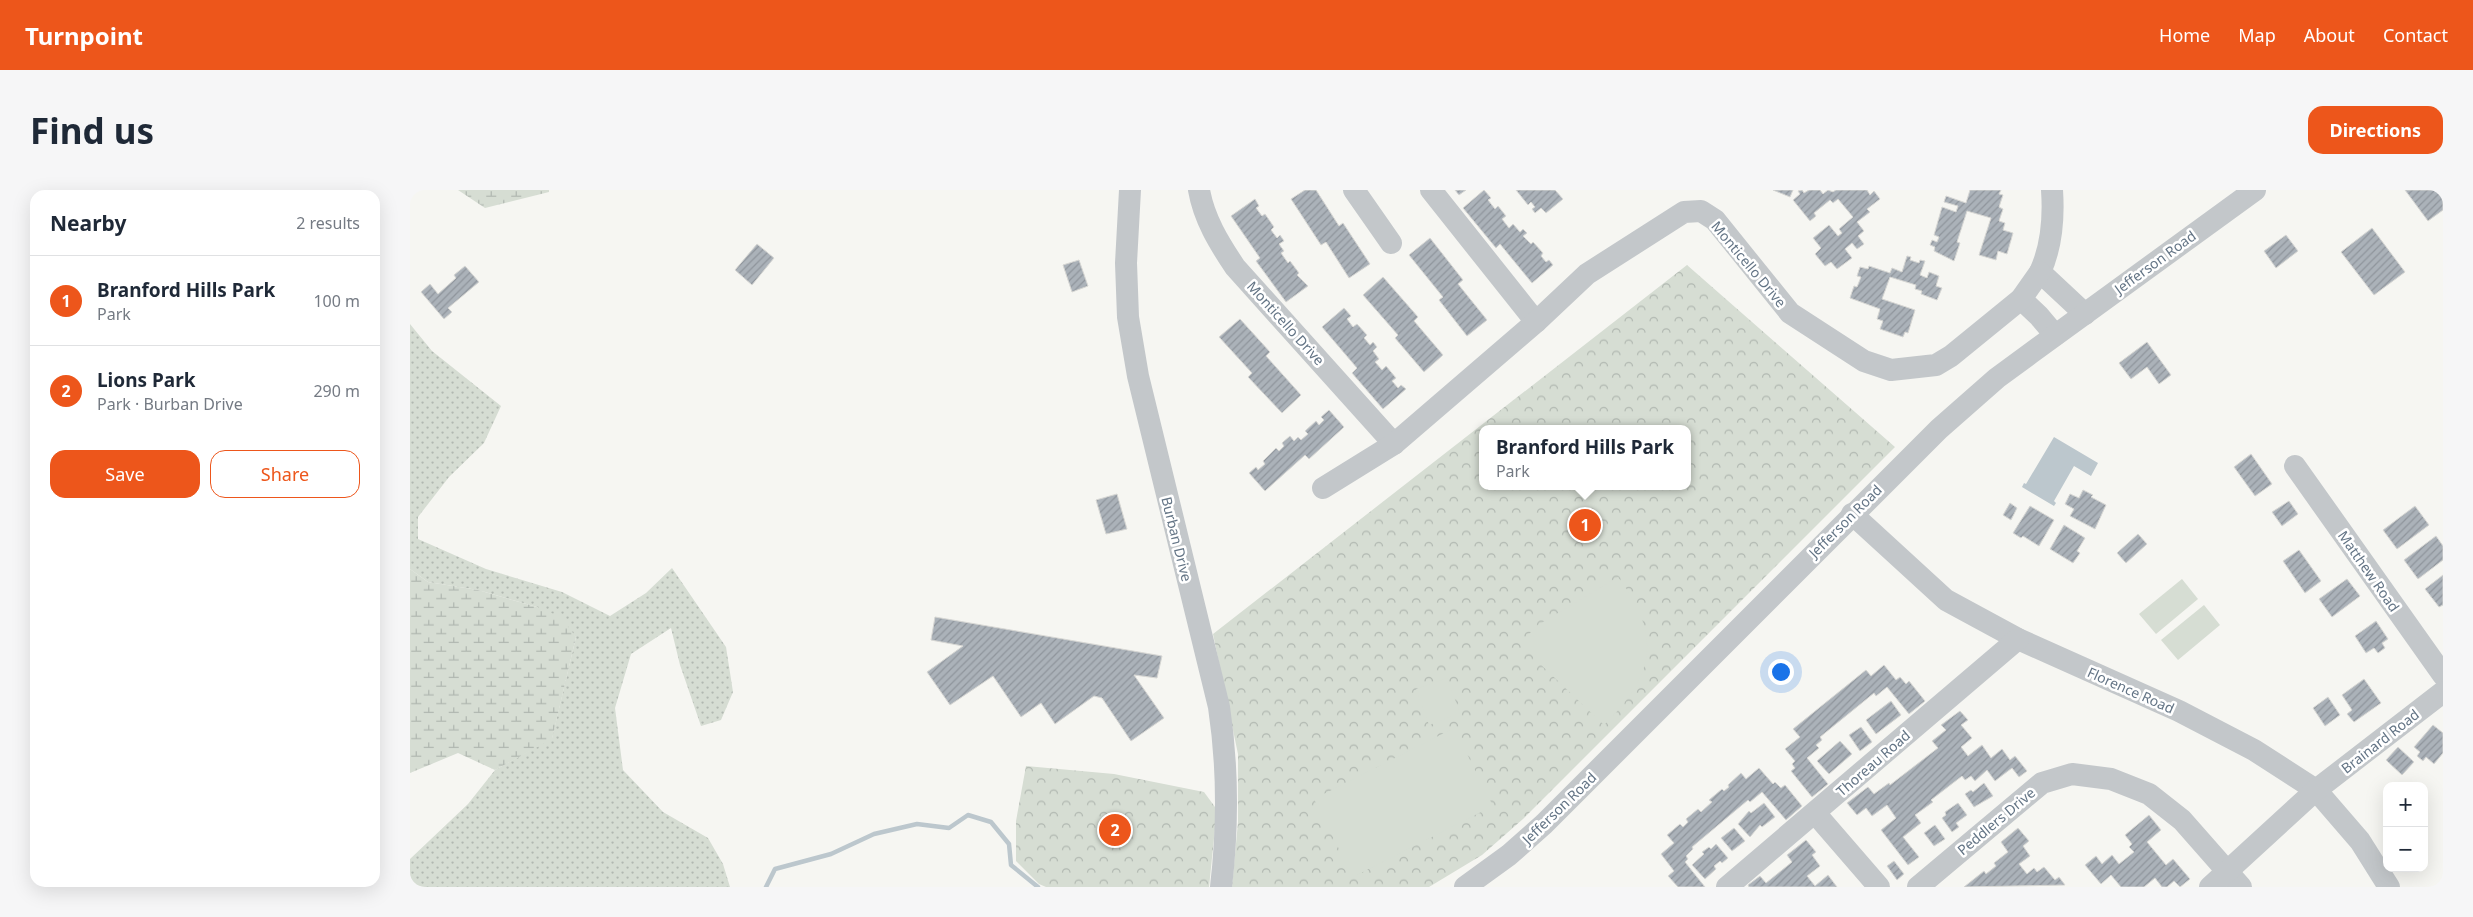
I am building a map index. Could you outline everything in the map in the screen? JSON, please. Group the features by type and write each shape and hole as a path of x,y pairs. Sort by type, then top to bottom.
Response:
{"street":[{"name":"Burban Drive","path":"1130,190 1126,263 1128,317 1138,376 1173,527 1219,707 1224,745 1226,813 1221,887"},
{"name":"Monticello Drive","path":"1198,190 1206,217 1216,239 1235,267 1394,444"},
{"path":"1354,190 1391,243"},
{"path":"1431,190 1536,322"},
{"name":"Monticello Drive","path":"1322,488 1394,444 1536,322 1587,274 1684,212 1701,212 1714,220 1790,313 1864,361 1891,370 1936,364 1951,356 2022,299 2040,272 2049,253 2053,212 2052,190"},
{"name":"Jefferson Road","path":"1465,887 1509,855 1544,824 1939,429 1997,378 2255,190"},
{"path":"2040,272 2085,314"},
{"path":"2022,299 2040,316 2055,335"},
{"name":"Matthew Road","path":"2295,466 2443,675"},
{"name":"Florence Road","path":"1852,514 1946,600 2018,639 2179,711 2254,750 2316,790 2360,841 2389,887"},
{"name":"Thoreau Road","path":"1727,887 2018,639"},
{"name":"Brainard Road","path":"2316,790 2443,692"},
{"name":"Peddlers Drive","path":"1918,887 2042,783 2072,774 2111,779 2149,794 2182,820 2235,879"},
{"path":"2210,887 2235,879 2316,790"},
{"path":"1815,813 1879,887"}],"green space":[{"path":"458,190 549,190 549,192 485,208"},
{"path":"1687,265 1895,447 1523,819 1482,855 1429,887 1232,887 1238,822 1238,754 1213,634 1479,427 1479,490 1691,490 1691,425 1481,425"},
{"path":"410,324 432,351 501,406 484,443 449,477 418,517 418,539 486,569 562,592 610,616 646,593 672,568 726,647 733,692 721,720 701,726 680,665 671,628 631,654 615,708 623,770 663,812 708,838 723,864 730,887 410,887 410,859 468,804 495,770 552,738 576,637 537,607 478,590 428,582 410,569"},
{"path":"410,569 428,582 478,590 537,607 561,617 576,637 552,739 495,770 458,753 410,773"},
{"path":"1618,577 1642,618 1647,654 1642,672 1634,689 1621,707 1604,725 1537,661 1528,650 1528,635 1538,625"},
{"path":"2182,579 2198,599 2156,634 2139,614"},
{"path":"2204,605 2220,625 2178,660 2161,640"},
{"path":"1447,678 1460,713 1429,725 1416,689"},
{"path":"1454,728 1493,806 1353,877 1314,799"},
{"path":"1026,766 1114,774 1204,792 1215,807 1216,819 1209,887 1046,887 1039,884 1016,861 1016,821"}],"shaded area":[{"path":"2054,437 2098,463 2091,476 2074,466 2054,501 2056,503 2054,506 2022,487 2024,483 2026,484"}],"building":[{"path":"1305,190 1316,190 1339,226 1343,223 1370,264 1349,278 1326,242 1321,245 1291,199"},
{"path":"1455,190 1466,190 1459,195"},
{"path":"1484,190 1491,198 1488,200 1495,209 1498,206 1506,216 1502,219 1509,228 1513,224 1520,232 1523,229 1527,233 1523,236 1531,244 1533,242 1543,253 1541,256 1546,262 1549,260 1553,265 1532,283 1500,244 1496,248 1463,208"},
{"path":"1516,190 1555,190 1563,199 1546,213 1541,208 1535,213 1532,209 1535,207 1531,202 1528,205"},
{"path":"1773,190 1793,190 1790,197"},
{"path":"1802,190 1804,193 1809,190 1820,190 1823,194 1828,190 1833,192 1836,190 1867,190 1870,195 1874,191 1880,199 1867,209 1870,212 1857,222 1864,231 1858,236 1864,244 1857,249 1852,243 1845,249 1852,258 1837,269 1831,262 1825,266 1815,254 1821,248 1813,238 1829,225 1838,236 1842,233 1839,229 1853,217 1838,199 1833,203 1830,200 1814,213 1816,216 1810,221 1793,200 1800,194 1798,191"},
{"path":"1970,190 2001,190 1999,194 2003,195 1999,207 2003,209 1999,221 2005,223 2003,230 2013,233 2007,254 1998,251 1996,260 1979,255 1991,218 1967,211 1957,242 1960,243 1954,261 1934,251 1935,247 1930,245 1932,240 1937,242 1939,237 1934,235 1942,207 1956,212 1958,206 1944,202 1946,196 1966,203"},
{"path":"2405,190 2443,190 2443,210 2428,221"},
{"path":"1255,199 1259,206 1256,208 1262,216 1265,214 1274,227 1271,230 1277,238 1280,235 1284,241 1279,244 1284,251 1281,253 1288,263 1290,261 1299,273 1297,275 1308,286 1286,302 1256,261 1260,258 1231,216"},
{"path":"2372,228 2405,272 2374,295 2341,252"},
{"path":"2286,235 2298,251 2276,268 2264,251"},
{"path":"1430,238 1463,280 1458,284 1487,320 1467,336 1439,300 1443,297 1409,255"},
{"path":"757,244 774,258 752,285 735,270"},
{"path":"1907,256 1911,257 1910,260 1919,263 1920,260 1925,261 1920,275 1927,278 1929,272 1939,276 1936,286 1942,288 1937,300 1921,294 1922,291 1915,289 1916,285 1890,277 1882,299 1915,310 1908,333 1905,332 1903,337 1880,329 1883,321 1877,319 1880,309 1850,298 1854,286 1857,287 1861,277 1857,276 1860,267 1868,269 1869,266 1890,273 1892,268 1902,272"},
{"path":"1079,260 1088,286 1072,292 1063,265"},
{"path":"465,266 479,282 448,308 452,312 444,319 421,292 430,284 438,294 456,278 454,275"},
{"path":"1383,277 1418,317 1414,321 1443,355 1424,372 1395,338 1398,335 1363,295"},
{"path":"1344,308 1351,316 1347,319 1353,327 1357,324 1367,335 1364,338 1370,345 1373,342 1377,347 1373,351 1379,359 1375,362 1382,370 1386,366 1396,378 1392,381 1398,388 1401,385 1406,389 1383,409 1352,373 1357,368 1322,327"},
{"path":"1240,319 1270,352 1266,356 1301,395 1282,413 1248,377 1252,373 1219,337"},
{"path":"2147,342 2171,375 2159,384 2147,367 2131,379 2119,363"},
{"path":"1329,410 1344,427 1309,459 1305,455 1265,491 1249,473 1256,467 1258,470 1265,464 1263,461 1276,448 1279,451 1284,446 1282,443 1290,436 1294,441 1298,437 1301,440 1308,434 1305,431 1316,421 1319,425 1324,420 1321,417"},
{"path":"2251,454 2272,484 2255,496 2234,467"},
{"path":"2083,490 2106,505 2095,529 2070,516 2074,509 2065,504 2070,494 2079,498"},
{"path":"1117,494 1127,529 1106,534 1096,500"},
{"path":"2289,501 2298,514 2282,526 2272,512"},
{"path":"2010,503 2017,508 2011,520 2003,515"},
{"path":"2030,506 2054,520 2039,546 2023,536 2021,538 2013,533"},
{"path":"2415,506 2429,525 2397,549 2383,530"},
{"path":"2064,525 2085,538 2077,551 2080,553 2073,563 2050,549"},
{"path":"2138,534 2147,544 2126,563 2117,553"},
{"path":"2436,536 2443,546 2443,560 2418,579 2404,560"},
{"path":"2299,550 2321,581 2305,593 2283,561"},
{"path":"2443,575 2443,605 2439,607 2425,589"},
{"path":"2347,579 2360,596 2332,617 2319,599"},
{"path":"935,617 1162,656 1157,678 1134,675 1164,718 1131,741 1102,698 1094,696 1055,724 1041,703 1021,717 993,676 950,705 927,672 963,646 931,640"},
{"path":"2376,621 2388,639 2382,643 2385,648 2378,653 2374,648 2366,653 2355,636"},
{"path":"1884,665 1896,680 1900,677 1906,684 1909,681 1925,701 1909,714 1887,687 1876,696 1874,693 1820,737 1822,740 1816,745 1819,748 1807,758 1828,784 1812,797 1791,771 1795,768 1792,764 1795,761 1785,749 1800,737 1793,729 1866,670 1871,676"},
{"path":"2364,679 2381,703 2354,722 2347,714 2352,710 2342,695"},
{"path":"2328,697 2340,715 2325,726 2313,708"},
{"path":"1891,701 1901,715 1876,734 1866,720"},
{"path":"1960,711 1968,720 1961,725 1972,738 1961,747 1968,756 1982,745 1991,758 2002,749 2010,760 2015,756 2027,771 2019,777 2012,768 1995,781 1987,770 1975,781 1971,776 1965,780 1962,776 1931,800 1933,802 1915,815 1921,823 1903,837 1919,857 1908,865 1881,830 1896,818 1887,805 1872,816 1866,808 1857,815 1847,803 1868,787 1874,794 1889,783 1890,785 1938,748 1932,741 1946,730 1941,725"},
{"path":"2433,725 2443,733 2443,753 2434,764 2426,757 2423,761 2417,756 2420,752 2414,747"},
{"path":"1861,727 1872,742 1860,751 1849,735"},
{"path":"1840,741 1852,754 1829,774 1817,761"},
{"path":"2398,747 2414,762 2402,775 2386,760"},
{"path":"1759,768 1773,784 1775,782 1781,788 1785,785 1802,806 1786,820 1762,792 1750,802 1748,800 1692,847 1693,849 1686,856 1688,859 1685,862 1705,887 1678,887 1668,876 1674,871 1661,854 1674,843 1667,835 1680,824 1683,827 1688,822 1686,819 1698,809 1701,812 1712,802 1709,800 1722,789 1724,791 1729,787 1728,785 1741,773 1746,779"},
{"path":"1984,783 1993,796 1974,807 1965,794 1971,790 1973,792"},
{"path":"1764,803 1775,817 1762,827 1760,825 1750,837 1738,824 1749,811 1751,813"},
{"path":"1958,803 1967,815 1956,823 1959,827 1952,832 1942,818 1946,815 1945,812"},
{"path":"2149,815 2161,830 2147,842 2166,865 2173,859 2190,879 2180,887 2174,881 2167,887 2162,887 2155,878 2144,887 2121,887 2111,875 2101,884 2085,865 2096,856 2102,864 2112,855 2119,864 2134,852 2129,847 2132,844 2125,835"},
{"path":"1935,825 1945,839 1934,846 1924,833"},
{"path":"1734,828 1745,841 1732,851 1721,838"},
{"path":"2018,828 2029,841 2023,846 2030,856 2019,864 2027,874 2034,868 2037,872 2044,867 2055,880 2059,877 2065,885 1964,887 1984,871 1986,874 1996,866 1994,863 2008,852 2001,842"},
{"path":"1806,840 1816,852 1812,855 1820,866 1807,876 1815,886 1828,875 1837,887 1749,887 1748,885 1760,876 1766,883 1792,862 1787,855"},
{"path":"1716,844 1728,858 1714,866 1716,869 1705,879 1692,865 1704,854 1702,852 1709,847 1711,849"},
{"path":"1894,861 1904,874 1897,880 1887,866"}],"waterway":[{"path":"766,887 775,869 831,854 874,834 917,824 949,828 968,815 991,822 1009,844 1011,865 1038,887"}],"place":[{"name":"Branford Hills Park","path":"1585,525"},
{"name":"Lions Park","path":"1115,830"}]}
